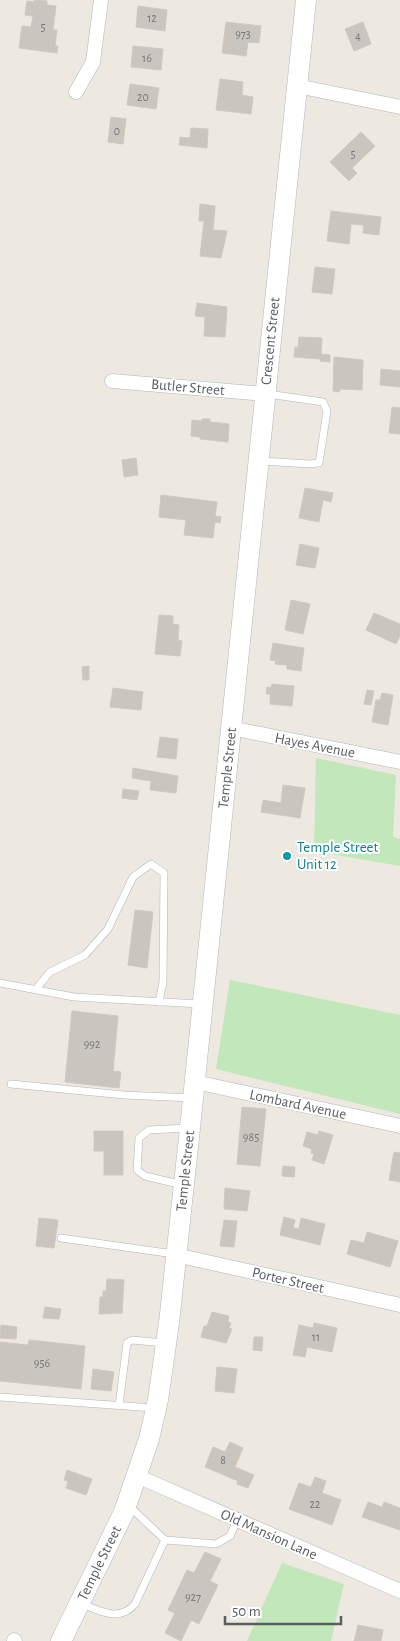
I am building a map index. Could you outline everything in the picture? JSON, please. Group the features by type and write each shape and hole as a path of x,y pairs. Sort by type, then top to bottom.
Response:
{"main road":[{"name":"Crescent Street","path":"236,681 306,0"},
{"name":"Temple Street","path":"61,1641 127,1504 157,1408 184,1185 236,681"}],"street":[{"path":"76,92 93,62 101,0"},
{"path":"297,86 400,108"},
{"name":"Butler Street","path":"112,381 265,394"},
{"name":"Hayes Avenue","path":"231,728 400,762"},
{"name":"Lombard Avenue","path":"194,1090 400,1126"},
{"name":"Porter Street","path":"176,1255 400,1305"},
{"name":"Old Mansion Lane","path":"137,1476 400,1591"}],"lane":[{"path":"258,460 319,463 327,411 322,402 313,399 265,394"},
{"path":"36,989 50,972 85,955 108,929 133,877 151,864 164,873 163,982 160,1002"},
{"path":"0,983 74,997 203,1004"},
{"path":"11,1084 124,1095 194,1090"},
{"path":"184,1185 145,1176 137,1170 139,1138 149,1130 190,1128"},
{"path":"61,1238 154,1250 176,1255"},
{"path":"119,1405 127,1343 132,1340 166,1343"},
{"path":"0,1397 157,1408"},
{"path":"127,1504 165,1540 216,1544 230,1536 237,1520"},
{"path":"80,1603 110,1615 129,1611 135,1604 165,1540"}],"green space":[{"path":"316,758 396,775 393,837 400,839 400,866 314,851"},
{"path":"230,980 400,1015 400,1114 216,1069"},
{"path":"282,1563 344,1584 331,1641 247,1641"}],"building":[{"path":"34,0 47,1 47,5 56,6 53,30 57,30 55,46 58,46 57,53 19,48 22,26 31,27 33,16 25,15 27,1 34,2"},
{"path":"138,6 167,10 165,31 136,27"},
{"path":"226,22 261,26 259,43 248,42 246,56 222,53"},
{"path":"363,22 371,44 354,51 345,29"},
{"path":"133,46 163,49 161,70 131,67"},
{"path":"220,79 243,82 242,95 253,97 251,114 216,110"},
{"path":"130,84 159,88 156,109 127,105"},
{"path":"111,117 126,119 123,144 108,142"},
{"path":"191,128 208,129 207,148 179,145 180,137 190,138"},
{"path":"361,132 375,146 352,168 357,173 349,181 330,162"},
{"path":"200,204 215,206 213,230 227,231 221,258 200,256 204,221 199,221"},
{"path":"331,211 381,217 379,235 363,233 364,225 351,224 349,244 327,241"},
{"path":"315,267 335,269 332,294 312,292"},
{"path":"197,303 227,307 225,337 204,336 205,317 195,316"},
{"path":"299,337 322,338 321,354 330,355 330,362 320,361 320,359 294,357 295,347 298,348"},
{"path":"334,357 363,360 362,390 340,389 339,392 333,391"},
{"path":"381,369 400,371 400,387 380,385"},
{"path":"392,407 400,408 400,434 389,433"},
{"path":"202,419 229,424 228,442 200,439 200,437 191,436 192,420 202,421"},
{"path":"136,458 138,475 124,477 122,460"},
{"path":"305,488 333,493 331,502 323,500 319,522 299,518"},
{"path":"161,495 217,502 215,516 221,517 220,523 215,522 213,538 184,535 186,520 159,517"},
{"path":"300,544 319,548 315,568 296,565"},
{"path":"291,600 310,604 303,634 285,630"},
{"path":"374,613 400,624 400,636 396,644 366,630"},
{"path":"159,615 173,616 173,624 179,625 178,640 182,641 180,656 155,654"},
{"path":"273,643 304,648 301,671 287,669 287,665 275,664 276,661 270,660"},
{"path":"89,666 89,680 83,680 82,667"},
{"path":"272,684 294,686 292,706 270,704 270,694 266,694 267,687 271,688"},
{"path":"113,688 143,692 141,710 110,707"},
{"path":"367,690 374,691 371,705 364,704"},
{"path":"382,693 393,695 388,725 372,722 376,700 380,700"},
{"path":"160,737 178,739 176,759 157,757"},
{"path":"133,768 178,776 176,793 150,790 151,781 132,778"},
{"path":"283,785 305,788 300,818 261,812 263,800 281,803"},
{"path":"123,789 139,791 137,800 122,798"},
{"name":"Temple Street Unit 12","path":"284,850 292,852 290,862 282,860"},
{"path":"135,910 153,912 147,968 128,965"},
{"path":"72,1011 118,1016 113,1071 121,1072 119,1088 65,1082"},
{"path":"242,1107 266,1109 260,1166 237,1164"},
{"path":"94,1131 123,1131 123,1175 104,1175 104,1151 94,1151"},
{"path":"319,1131 333,1135 324,1164 312,1160 314,1154 311,1153 312,1149 303,1146 307,1132 318,1135"},
{"path":"394,1152 400,1153 400,1182 389,1180"},
{"path":"283,1166 295,1167 294,1177 282,1176"},
{"path":"225,1188 250,1191 247,1211 224,1209"},
{"path":"284,1217 295,1220 293,1228 299,1229 301,1218 325,1224 320,1245 280,1235"},
{"path":"39,1218 58,1220 54,1248 36,1246"},
{"path":"224,1220 237,1221 234,1247 220,1246"},
{"path":"367,1232 398,1241 390,1267 347,1254 351,1240 364,1243"},
{"path":"107,1279 124,1280 122,1313 99,1314 100,1297 103,1297 103,1291 106,1291"},
{"path":"45,1307 61,1309 59,1319 43,1318"},
{"path":"212,1312 229,1316 228,1322 231,1323 229,1328 232,1329 226,1343 201,1337 204,1326 207,1326"},
{"path":"314,1323 337,1328 332,1352 307,1347 305,1357 293,1355 299,1325 313,1328"},
{"path":"1,1325 17,1327 16,1339 0,1338"},
{"path":"254,1337 263,1337 262,1351 253,1350"},
{"path":"29,1340 85,1346 81,1389 0,1381 0,1342 28,1345"},
{"path":"217,1367 237,1369 234,1393 215,1391"},
{"path":"93,1369 114,1372 111,1391 91,1389"},
{"path":"230,1442 243,1448 235,1467 254,1475 248,1488 237,1484 238,1481 205,1467 213,1447 225,1452"},
{"path":"67,1470 92,1479 86,1495 66,1488 68,1481 64,1480"},
{"path":"315,1477 326,1481 322,1493 341,1500 332,1525 289,1509 299,1483 311,1487"},
{"path":"368,1502 382,1507 384,1502 400,1508 400,1530 362,1517"},
{"path":"205,1552 221,1559 210,1581 218,1585 199,1624 191,1620 181,1641 165,1633 175,1613 168,1610 187,1570 194,1573"},
{"path":"358,1625 383,1630 381,1641 354,1641"}],"place":[{"name":"Temple Street Unit 12","path":"287,856"}]}
